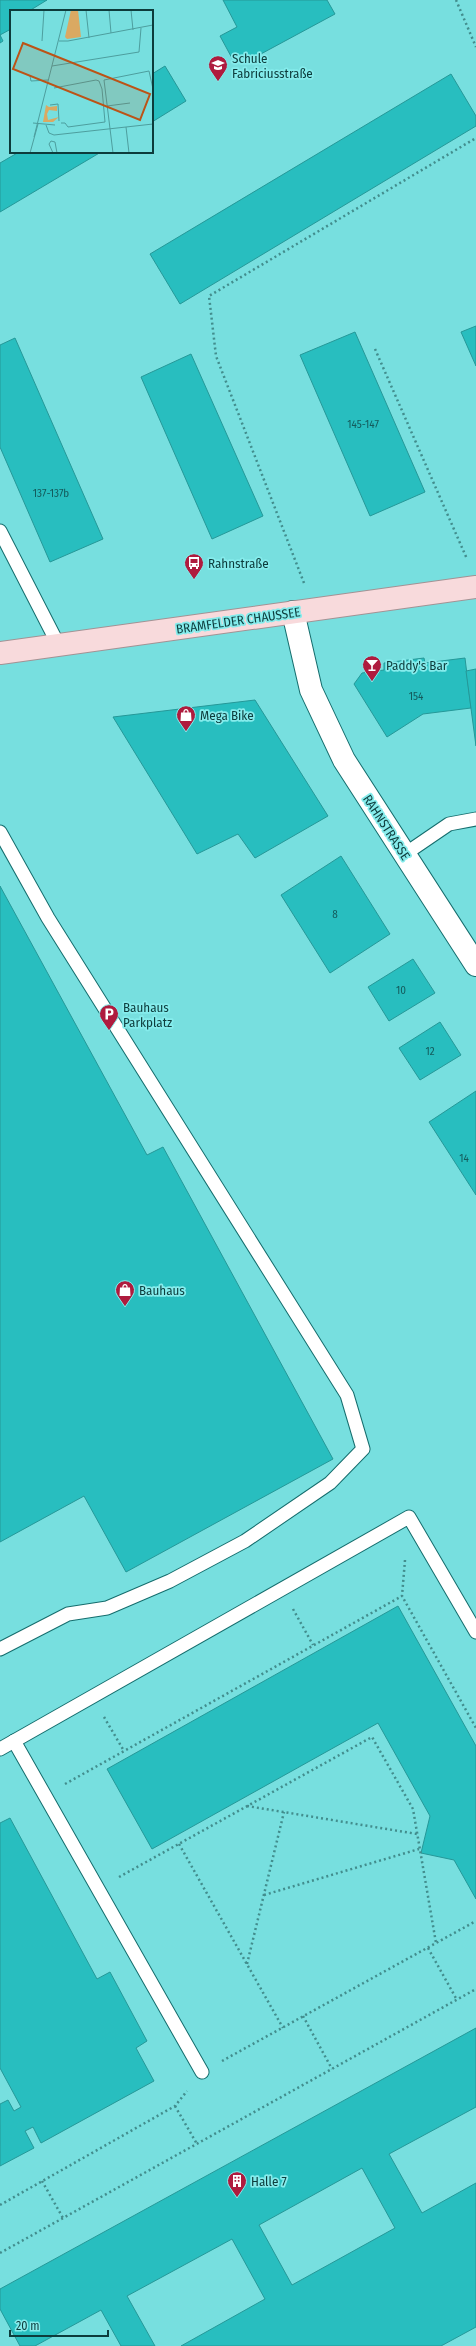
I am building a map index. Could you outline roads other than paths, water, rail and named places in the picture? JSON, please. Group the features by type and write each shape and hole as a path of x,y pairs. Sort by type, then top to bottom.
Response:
{"main road":[{"name":"BRAMFELDER CHAUSSEE","path":"0,652 476,587"}],"street":[{"name":"RAHNSTRASSE","path":"292,612 311,690 344,760 476,966"}],"lane":[{"path":"0,531 58,644"},
{"path":"405,854 449,824 476,819"},
{"path":"0,832 48,918 347,1395 363,1449 330,1483 245,1541 170,1581 107,1608 68,1614 0,1649"},
{"path":"0,1749 409,1517 476,1632"},
{"path":"14,1741 202,2072"}],"place":[{"name":"Schule Fabriciusstraße","path":"218,82"},
{"name":"Rahnstraße","path":"194,580"},
{"name":"Paddy's Bar","path":"372,682"},
{"name":"Mega Bike","path":"186,732"},
{"name":"Bauhaus Parkplatz","path":"109,1031"},
{"name":"Bauhaus","path":"125,1307"},
{"name":"Halle 7","path":"237,2198"}]}
